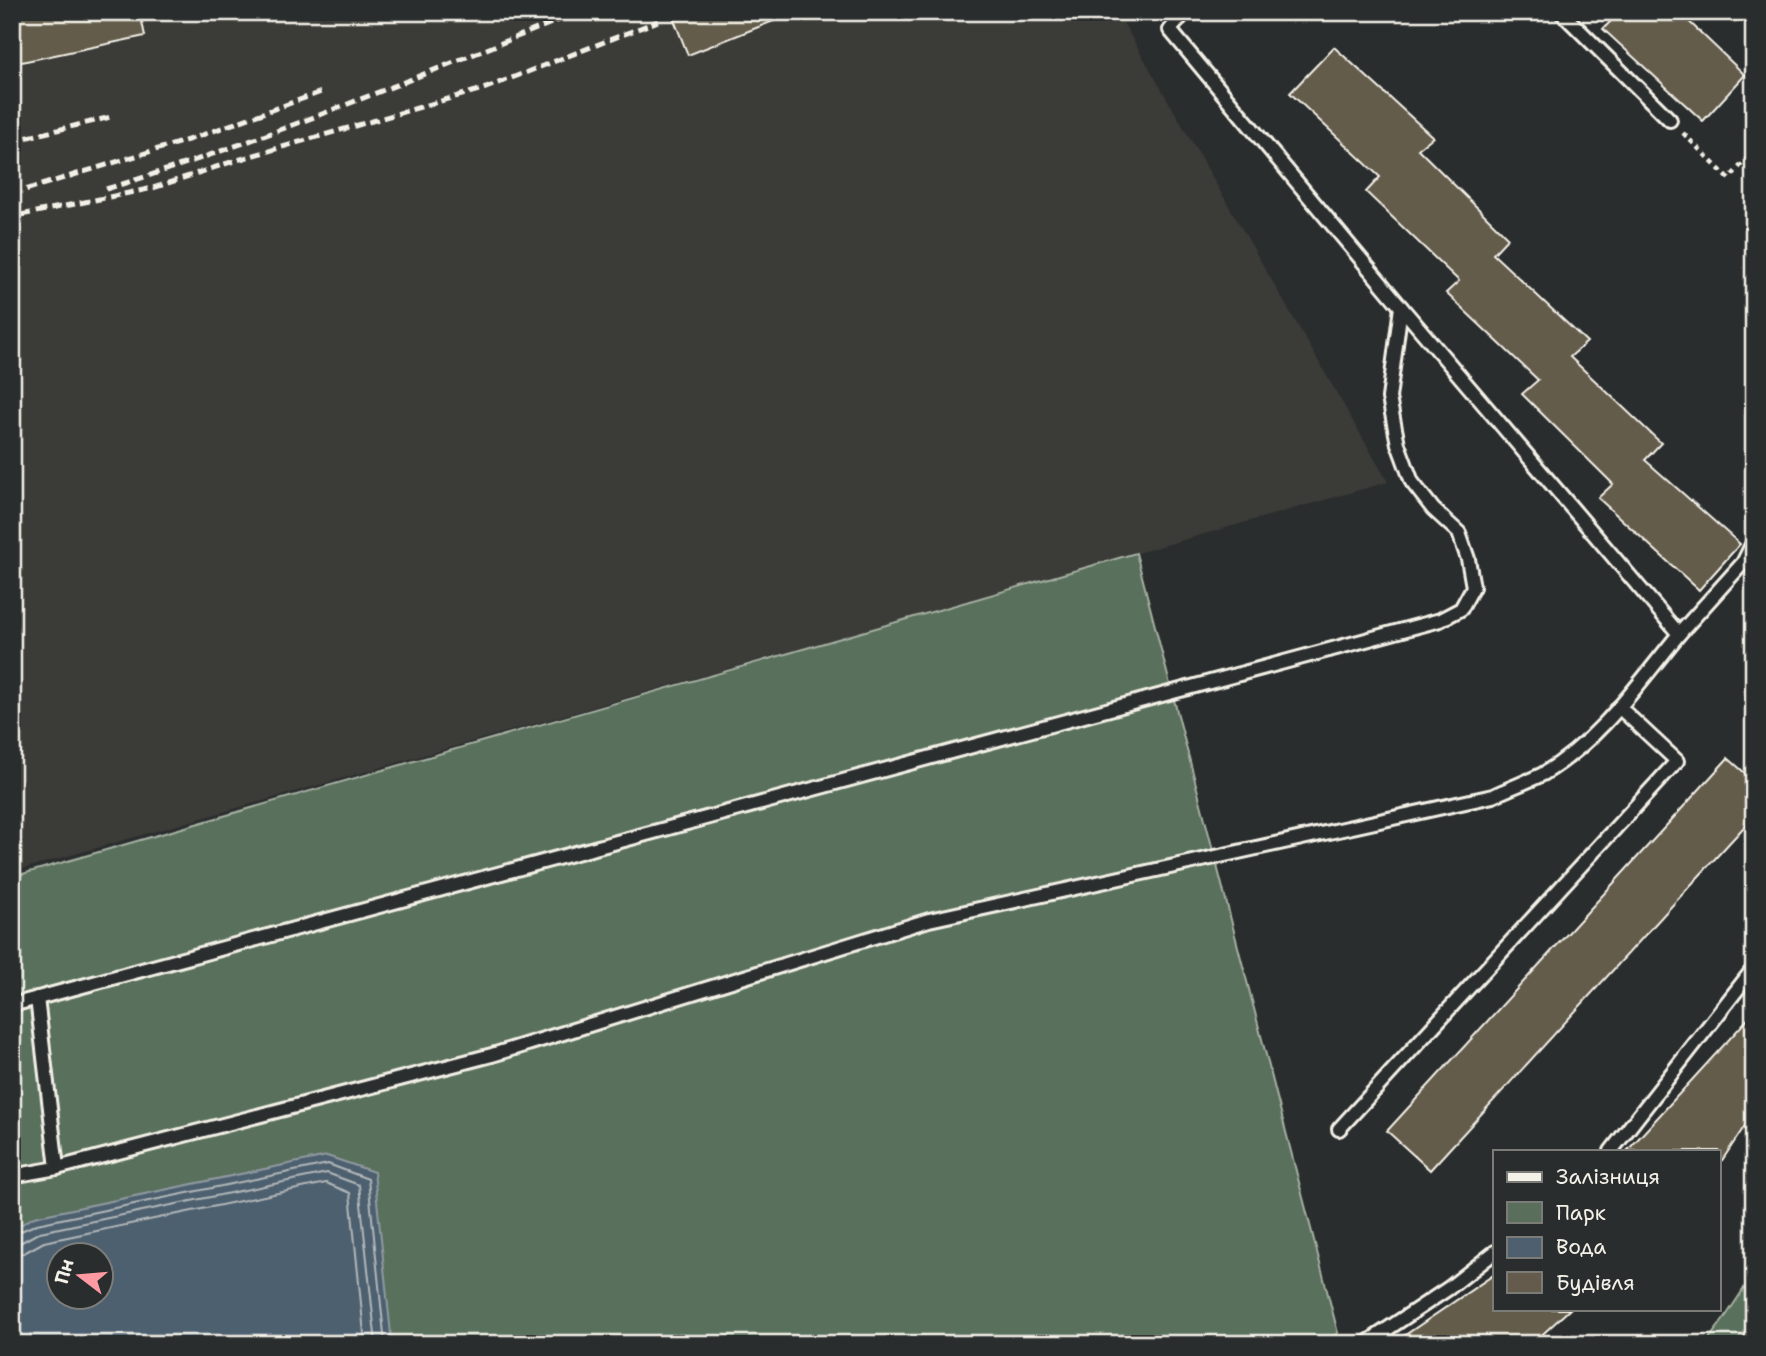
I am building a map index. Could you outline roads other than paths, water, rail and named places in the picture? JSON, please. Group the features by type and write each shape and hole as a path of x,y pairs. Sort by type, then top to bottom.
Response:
{"lane":[{"path":"1185,12 1170,30 1679,634"},
{"path":"1560,12 1671,120"},
{"path":"12,1005 1440,620 1461,609 1473,587 1468,559 1459,533 1433,509 1412,482 1398,444 1390,398 1393,355 1401,307"},
{"path":"12,1176 57,1168 492,1055 929,920 1493,796 1543,774 1588,740 1743,563 1754,541"},
{"path":"1339,1129 1677,761 1619,707"},
{"path":"1612,1150 1754,968"},
{"path":"37,998 57,1168"},
{"path":"1365,1344 1449,1288 1493,1254"}],"water":[{"path":"327,1156 374,1172 392,1344 12,1344 12,1230 34,1217"}],"railway":[{"path":"106,189 285,128 579,12"},
{"path":"21,215 153,188 234,161 486,88 658,21"},
{"path":"12,194 191,139 324,91"},
{"path":"12,141 111,117"}]}
